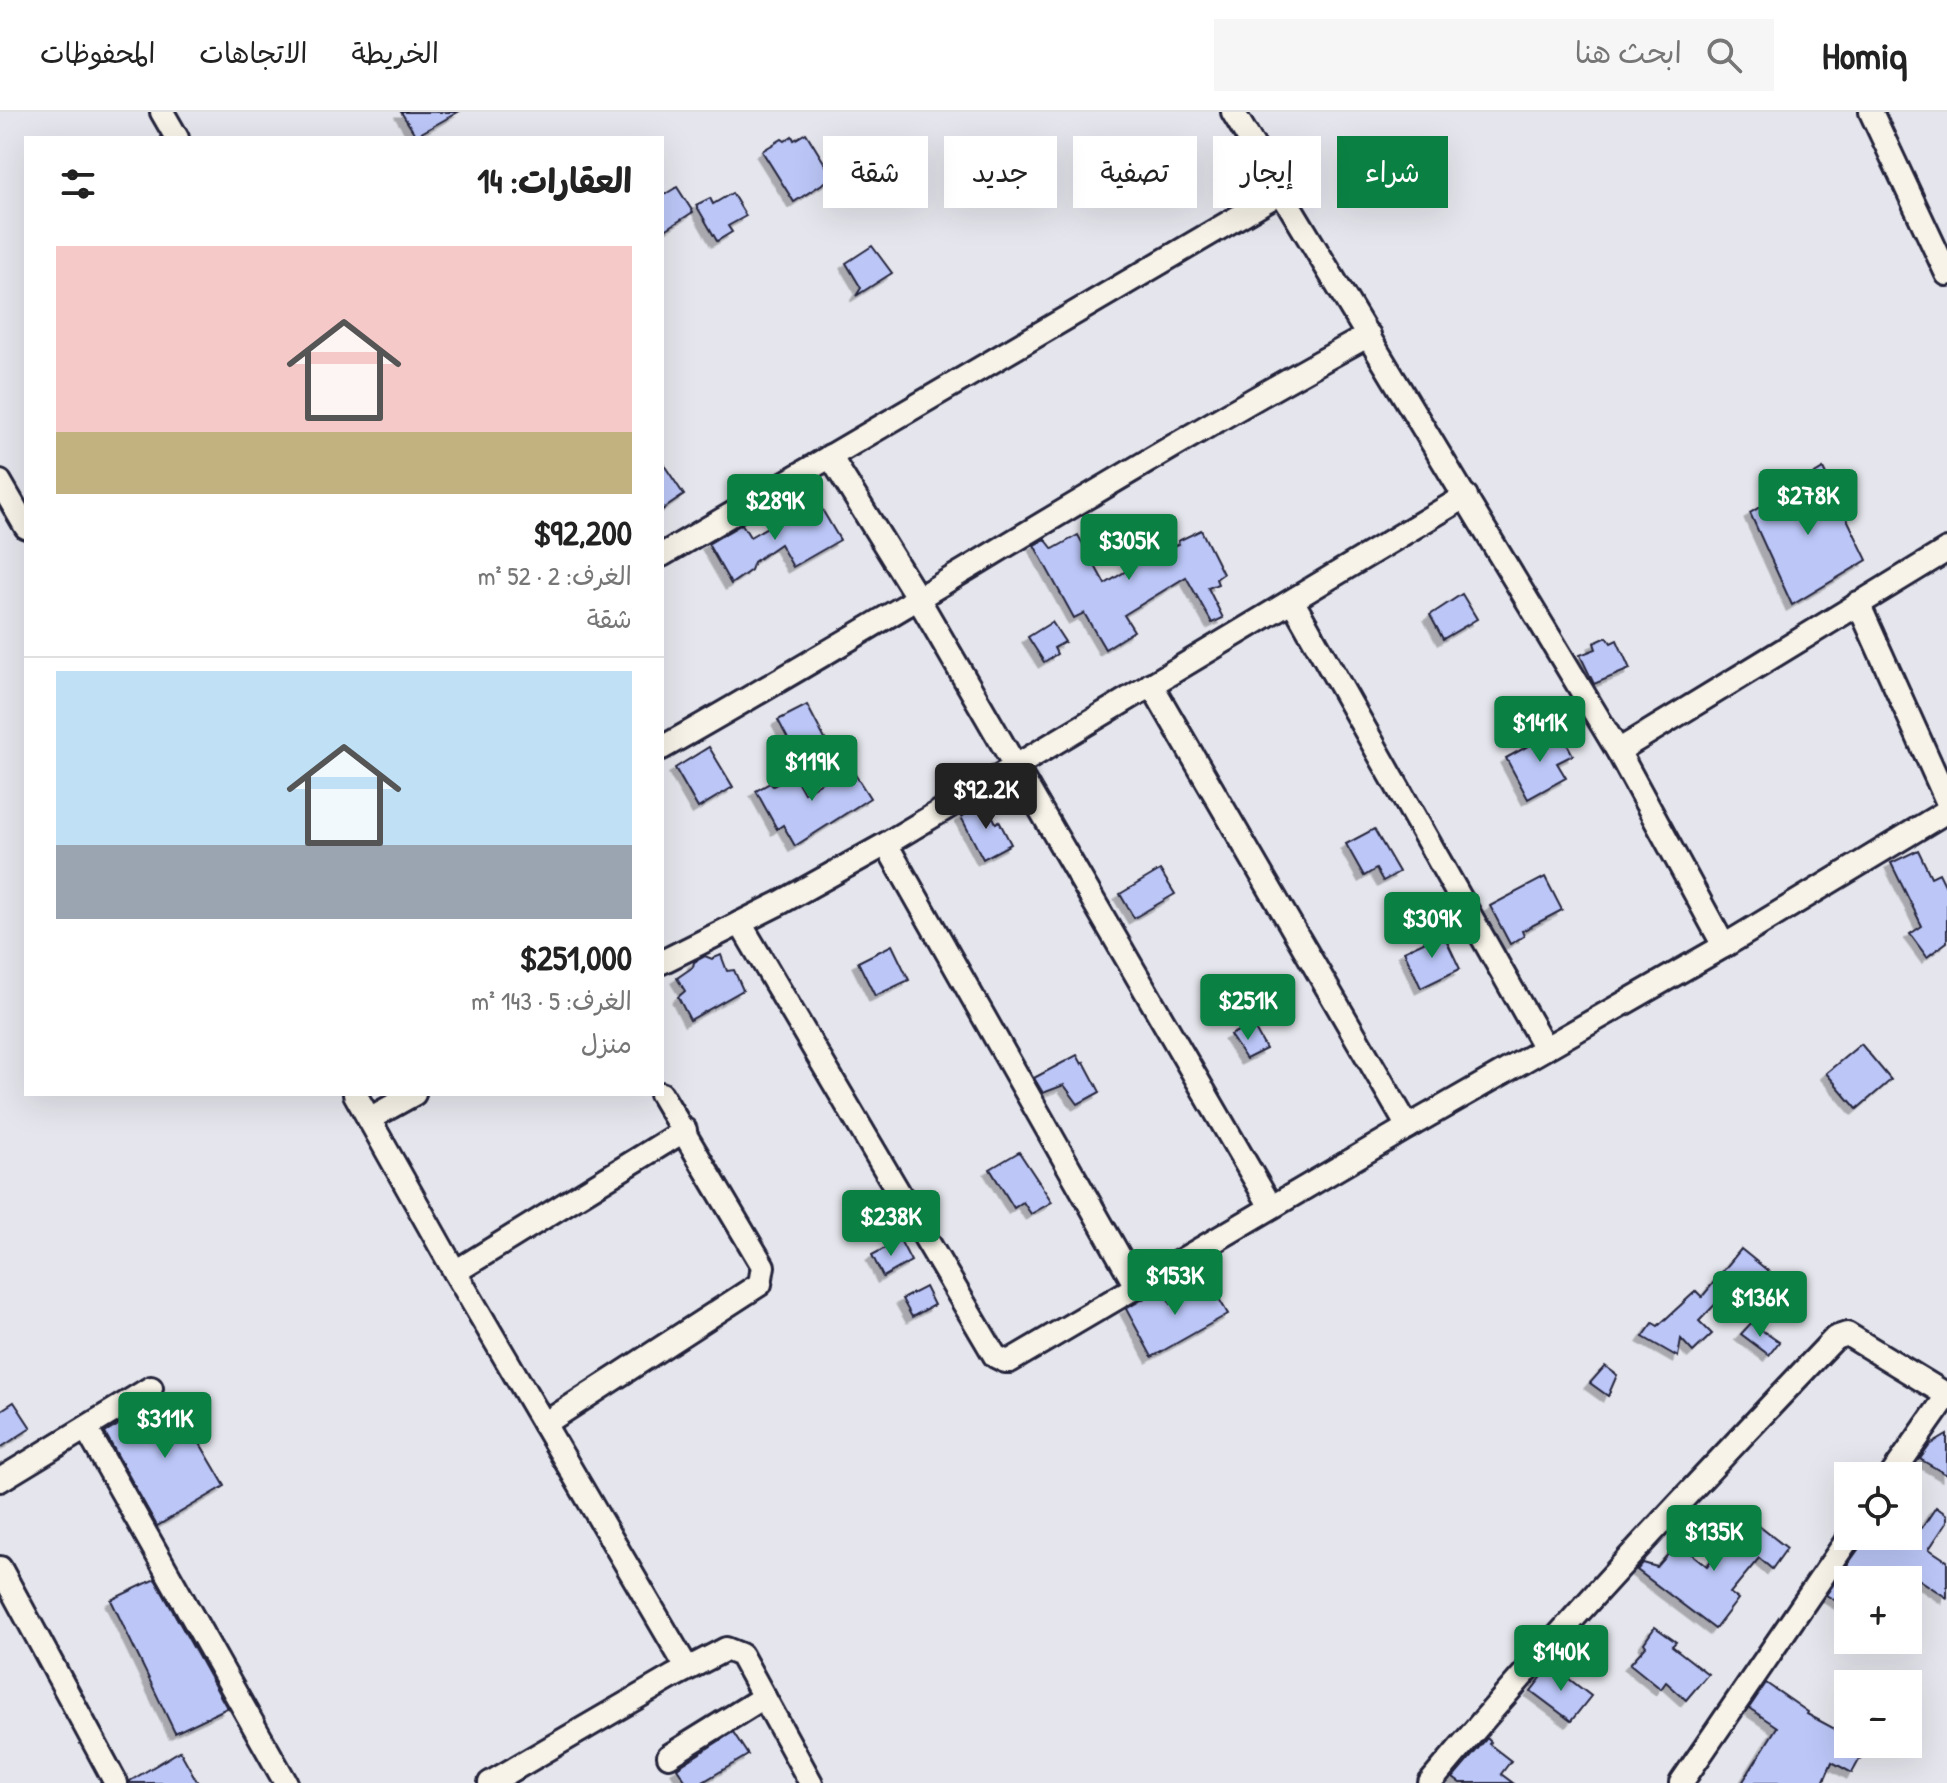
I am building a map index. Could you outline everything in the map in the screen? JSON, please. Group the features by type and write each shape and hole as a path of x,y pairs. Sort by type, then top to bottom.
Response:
{"street":[{"path":"162,112 176,136"},
{"path":"1233,112 1247,136"},
{"path":"1871,112 1947,274"},
{"path":"664,554 1254,208"},
{"path":"1291,208 1618,751 1724,946"},
{"path":"664,747 919,600 1268,391 1369,335"},
{"path":"830,456 919,600 1271,1207"},
{"path":"0,482 24,524"},
{"path":"664,961 886,844 1466,496"},
{"path":"1618,751 1947,550"},
{"path":"1293,602 1545,1048"},
{"path":"1858,603 1947,801"},
{"path":"1151,684 1408,1127"},
{"path":"740,923 995,1356 1005,1361 1016,1358 1408,1127 1724,946 1947,811"},
{"path":"886,844 1136,1286"},
{"path":"356,1096 455,1272 687,1668"},
{"path":"369,1119 410,1096"},
{"path":"544,1424 760,1284 763,1266 662,1096"},
{"path":"455,1272 685,1130"},
{"path":"1430,1783 1507,1690 1675,1506 1835,1338 1847,1334 1947,1395 1901,1462"},
{"path":"0,1480 151,1388"},
{"path":"86,1428 286,1783"},
{"path":"1681,1783 1840,1550"},
{"path":"0,1568 116,1783"},
{"path":"490,1783 720,1651 734,1651 741,1655 811,1783"},
{"path":"669,1756 764,1697"}],"building":[{"path":"401,112 458,112 416,136"},
{"path":"806,133 823,161 823,183 794,202 762,151 782,139 785,141 792,136 794,140"},
{"path":"677,187 693,212 664,231 664,195"},
{"path":"732,193 746,216 728,226 732,232 717,241 696,205 710,198 713,204"},
{"path":"872,246 892,273 856,296 861,288 846,263"},
{"path":"664,465 684,495 664,509"},
{"path":"1823,469 1867,560 1792,605 1750,513"},
{"path":"820,506 840,540 793,567 780,544 754,562 751,570 731,584 708,544 742,524 750,537 802,507 806,514"},
{"path":"1201,530 1223,574 1216,579 1218,584 1208,588 1223,618 1212,623 1186,577 1124,615 1134,631 1105,649 1084,613 1074,618 1034,545 1045,539 1053,549 1078,535 1105,584"},
{"path":"1462,594 1477,619 1443,639 1430,615"},
{"path":"1052,622 1065,642 1054,648 1057,654 1044,662 1028,637"},
{"path":"1607,637 1611,643 1617,640 1630,669 1594,684 1580,655 1596,649 1594,643"},
{"path":"807,705 828,745 799,760 778,720"},
{"path":"1559,729 1573,755 1557,763 1566,778 1528,799 1506,758"},
{"path":"709,747 733,787 698,808 675,768"},
{"path":"849,765 870,798 795,846 783,825 777,829 756,791 794,775 804,793"},
{"path":"986,803 1011,844 983,859 961,817"},
{"path":"1374,829 1399,872 1383,881 1376,869 1364,876 1346,844"},
{"path":"1918,850 1931,877 1939,873 1947,889 1947,942 1927,957 1910,934 1922,926 1891,863"},
{"path":"1160,870 1175,894 1134,918 1120,894"},
{"path":"1545,877 1562,910 1522,931 1524,936 1510,944 1490,906"},
{"path":"1443,933 1460,969 1421,988 1404,951"},
{"path":"892,945 909,980 875,996 858,962"},
{"path":"721,955 727,971 734,970 743,990 690,1020 678,997 685,991 677,978 705,956 712,959"},
{"path":"1252,1024 1266,1049 1246,1059 1230,1035"},
{"path":"1861,1044 1891,1080 1857,1109 1826,1073"},
{"path":"1077,1055 1100,1092 1078,1104 1064,1085 1043,1093 1034,1078"},
{"path":"1019,1152 1052,1202 1031,1214 1023,1202 1014,1208 990,1169"},
{"path":"900,1240 911,1261 883,1277 872,1255"},
{"path":"1741,1249 1788,1287 1764,1315 1731,1288 1699,1321 1712,1334 1693,1352 1681,1339 1678,1357 1643,1337 1653,1323 1658,1326 1696,1291 1702,1297"},
{"path":"1209,1282 1228,1314 1152,1357 1126,1309 1162,1288 1171,1304"},
{"path":"925,1287 934,1305 912,1317 902,1299"},
{"path":"1751,1323 1779,1342 1769,1355 1741,1334"},
{"path":"1605,1366 1617,1375 1608,1396 1590,1383"},
{"path":"171,1394 225,1486 157,1526 105,1433"},
{"path":"14,1402 31,1428 0,1448 0,1411"},
{"path":"1947,1435 1947,1475 1920,1459 1930,1445"},
{"path":"1936,1507 1947,1515 1947,1522 1929,1549 1947,1561 1947,1598 1922,1581 1922,1566 1846,1566 1858,1550 1922,1550 1922,1528"},
{"path":"1750,1519 1787,1548 1772,1569 1759,1558 1730,1593 1738,1599 1715,1629 1637,1570 1643,1563 1657,1567 1678,1543 1707,1566 1720,1548 1725,1549"},
{"path":"155,1579 227,1708 175,1733 111,1600"},
{"path":"1834,1584 1834,1600 1826,1595"},
{"path":"1655,1627 1676,1642 1672,1646 1708,1674 1686,1700 1666,1682 1661,1689 1630,1664 1646,1646 1644,1643"},
{"path":"1551,1665 1591,1696 1571,1721 1531,1691"},
{"path":"1766,1683 1807,1714 1834,1728 1834,1758 1860,1758 1852,1773 1832,1762 1823,1783 1742,1783 1777,1727 1749,1708"},
{"path":"733,1732 748,1755 701,1783 687,1783 677,1768"},
{"path":"1487,1738 1491,1742 1489,1744 1511,1761 1501,1774 1513,1783 1460,1783 1453,1778"},
{"path":"180,1751 198,1783 130,1783 130,1781"}]}
